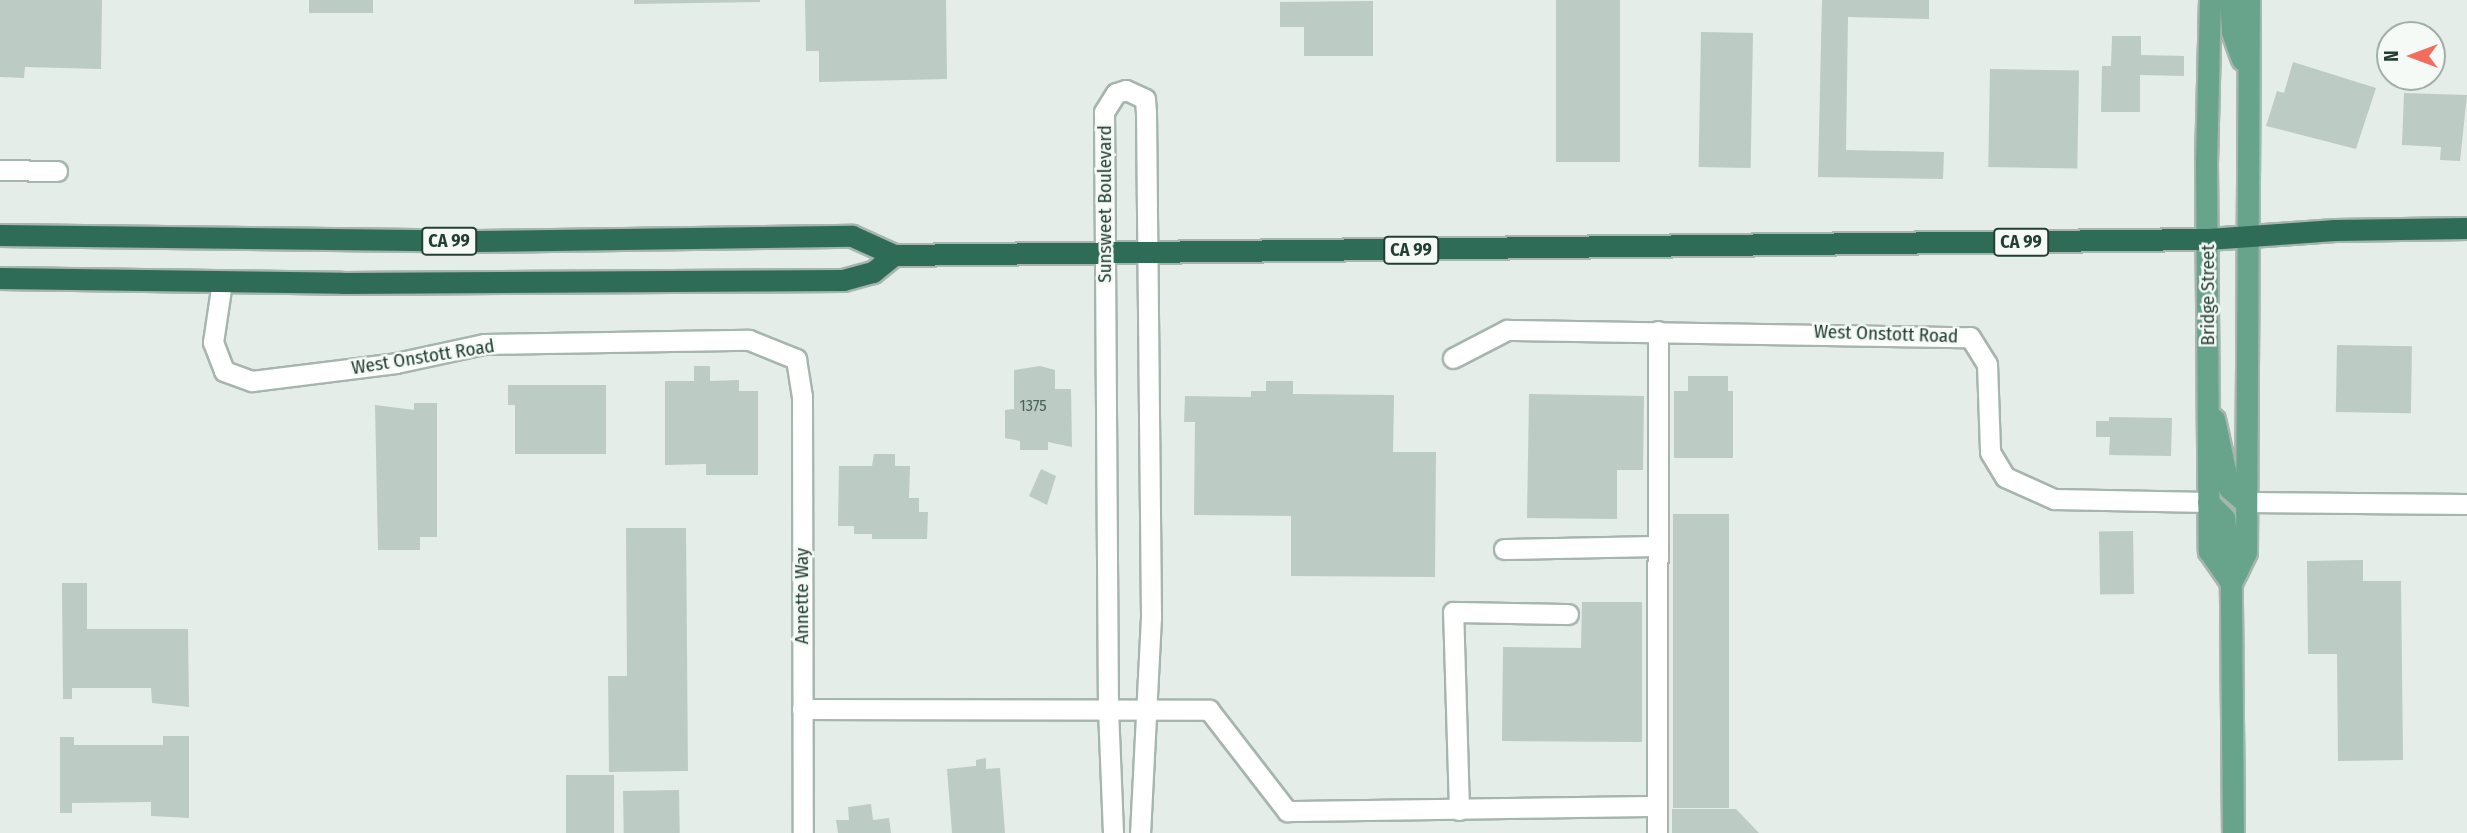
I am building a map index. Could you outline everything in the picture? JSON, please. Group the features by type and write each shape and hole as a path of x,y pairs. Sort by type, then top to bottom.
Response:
{"highway":[{"name":"CA 99","path":"0,235 476,241 852,236 894,256 2208,239 2467,228"},
{"name":"CA 99","path":"0,278 222,282 842,280 873,272 894,256"}],"main road":[{"name":"Bridge Street","path":"2210,0 2209,551 2234,577"},
{"path":"2230,0 2232,32 2247,74"},
{"name":"Bridge Street","path":"2233,833 2234,577 2246,552 2245,236 2249,0"},
{"path":"2208,401 2222,445 2229,488 2245,502"}],"street":[{"name":"Sunsweet Boulevard","path":"1113,833 1108,710 1104,112 1115,93 1126,90 1145,99 1151,617 1140,833"},
{"path":"0,170 57,171"},
{"name":"West Onstott Road","path":"222,282 213,342 224,371 252,381 396,363 484,344 749,340 796,359"},
{"name":"West Onstott Road","path":"1452,358 1507,330 1970,337 1987,364 1990,452 2005,477 2054,499 2208,502"},
{"path":"1657,833 1658,331"},
{"name":"Annette Way","path":"796,359 802,396 803,833"},
{"path":"2245,502 2467,504"},
{"path":"1504,548 1658,546"},
{"path":"1459,810 1453,612 1568,614"},
{"path":"802,709 1209,710 1287,811 1657,806"}],"building":[{"path":"0,0 102,0 101,69 25,67 24,78 0,77"},
{"path":"309,0 373,0 373,13 309,13"},
{"path":"634,0 760,0 760,2 634,4"},
{"path":"805,0 946,0 947,79 819,82 819,51 806,51"},
{"path":"1556,0 1620,0 1620,162 1556,162"},
{"path":"1822,0 1929,0 1929,19 1848,17 1846,150 1944,152 1943,179 1818,177"},
{"path":"1373,1 1373,56 1304,56 1304,27 1280,27 1280,2"},
{"path":"1701,32 1753,33 1751,168 1699,167"},
{"path":"2112,36 2141,36 2141,55 2184,56 2184,76 2140,75 2140,112 2101,112 2102,66 2111,66"},
{"path":"2293,62 2376,88 2356,149 2266,126 2277,91 2284,93"},
{"path":"1990,69 2079,71 2077,169 1988,167"},
{"path":"2404,93 2467,95 2460,161 2440,160 2441,147 2402,145"},
{"path":"2337,345 2412,346 2411,413 2336,412"},
{"path":"694,366 710,366 710,381 739,380 739,391 758,391 758,475 706,475 706,464 665,465 665,381 694,381"},
{"path":"1040,366 1055,370 1055,389 1071,389 1072,447 1048,442 1048,450 1020,450 1020,441 1005,438 1005,410 1014,409 1014,370"},
{"path":"1688,376 1728,376 1728,391 1733,391 1733,458 1674,458 1674,391 1688,391"},
{"path":"1266,381 1293,381 1293,394 1394,395 1393,452 1436,452 1435,577 1291,576 1291,516 1194,515 1195,422 1184,422 1185,396 1251,397 1251,391 1266,391"},
{"path":"508,385 606,385 606,454 515,454 515,405 508,405"},
{"path":"1529,394 1644,396 1643,470 1617,470 1617,519 1527,518"},
{"path":"414,403 437,403 437,537 420,537 420,550 378,550 375,405 414,410"},
{"path":"2109,417 2172,418 2171,456 2109,455 2110,437 2096,437 2096,421 2109,421"},
{"path":"874,454 895,454 895,466 910,466 909,498 919,498 919,512 928,512 927,539 872,539 872,534 854,534 854,526 838,526 839,466 872,466"},
{"path":"1041,469 1056,476 1047,505 1029,496"},
{"path":"1673,514 1729,514 1729,808 1673,808"},
{"path":"626,528 686,528 688,771 609,772 608,676 627,676"},
{"path":"2133,531 2134,594 2100,595 2099,532"},
{"path":"2363,560 2363,581 2401,581 2403,760 2338,761 2337,654 2308,654 2307,561"},
{"path":"62,583 87,583 87,629 188,629 189,707 152,703 151,688 72,688 72,699 63,699"},
{"path":"1582,602 1642,602 1642,742 1502,741 1503,647 1581,648"},
{"path":"163,736 189,736 189,818 151,816 151,802 72,803 72,813 60,813 60,737 74,737 74,745 163,745"},
{"path":"986,758 986,769 1000,768 1005,833 952,833 947,769 976,766 976,760"},
{"path":"566,775 614,775 614,833 566,833"},
{"path":"679,790 680,833 624,833 623,791"},
{"path":"871,804 873,820 889,818 891,833 838,833 836,820 849,820 848,807"},
{"path":"1672,809 1736,809 1759,833 1672,833"}]}
